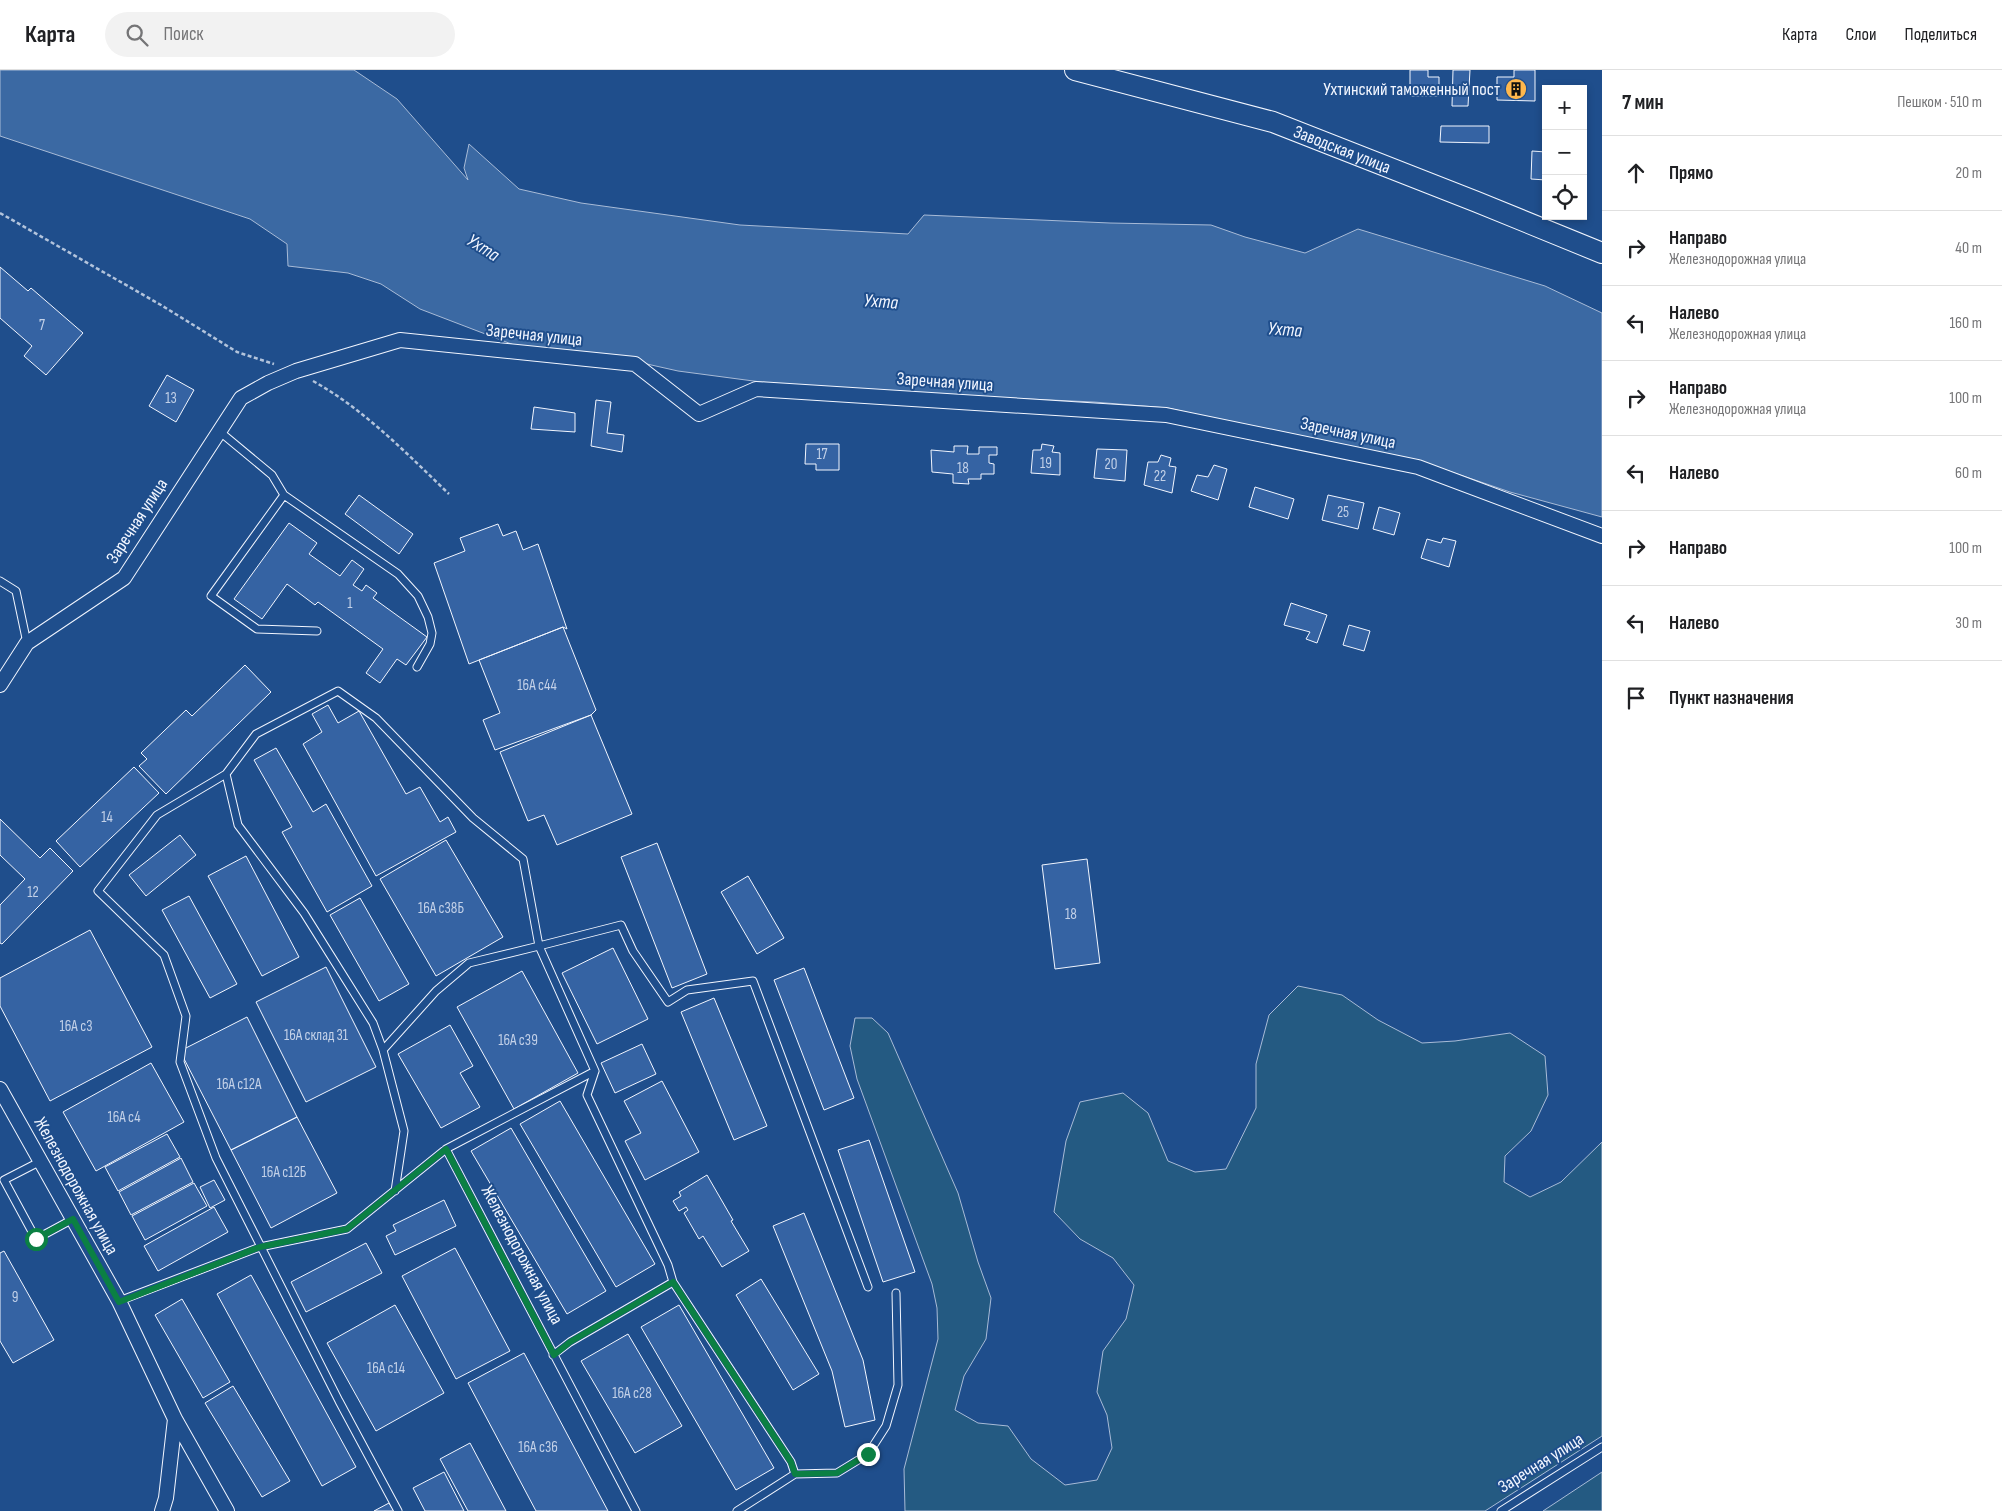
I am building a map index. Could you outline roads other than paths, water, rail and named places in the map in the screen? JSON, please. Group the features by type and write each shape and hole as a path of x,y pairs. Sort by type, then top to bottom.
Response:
{"street":[{"name":"Заводская улица","path":"1076,70 1273,122 1602,253"},
{"name":"Заречная улица","path":"0,685 27,643 124,578 241,398 268,383 296,371 400,340 635,364 699,414 756,389 1166,415 1418,467 1602,536"},
{"name":"Железнодорожная улица","path":"0,1088 119,1302 175,1419 227,1511"},
{"path":"162,1511 166,1498 175,1419"}],"lane":[{"path":"219,430 272,475 284,495 398,574 418,596 428,616 432,633 430,644 417,667"},
{"path":"284,495 212,596 258,629 317,630"},
{"path":"0,581 16,591 27,643"},
{"path":"398,1511 260,1247 216,1158 180,1062 186,1016 164,955 98,891 158,815 226,774 256,734 338,691 376,718 473,818 523,860 539,946 595,1071 587,1095 668,1265 673,1282 791,1462 795,1474"},
{"path":"226,774 238,825 304,913 373,1023 383,1050 404,1131 395,1191"},
{"path":"383,1050 436,992 469,963 621,925 633,952 668,1002 687,990 753,981 868,1287"},
{"path":"119,1302 260,1247 347,1229 446,1149 595,1071"},
{"name":"Железнодорожная улица","path":"446,1149 636,1511"},
{"path":"41,1161 4,1180 36,1239 73,1219"},
{"path":"554,1355 570,1342 673,1282"},
{"path":"737,1511 795,1474 837,1473 868,1454 886,1426 898,1385 896,1293"},
{"name":"Заречная улица","path":"1501,1511 1602,1447"}],"water":[{"name":"Ухта","path":"0,70 354,70 397,99 468,180 464,168 469,144 519,189 581,203 740,225 908,234 924,215 1110,223 1211,225 1245,237 1305,253 1358,229 1545,286 1602,313 1602,517 1510,492 1437,467 1369,450 1255,428 1168,408 1094,402 877,392 761,382 678,371 607,355 514,345 420,309 381,284 348,273 288,266 287,244 250,219 0,136"}],"place":[{"name":"Ухтинский таможенный пост","path":"1516,89"}]}
